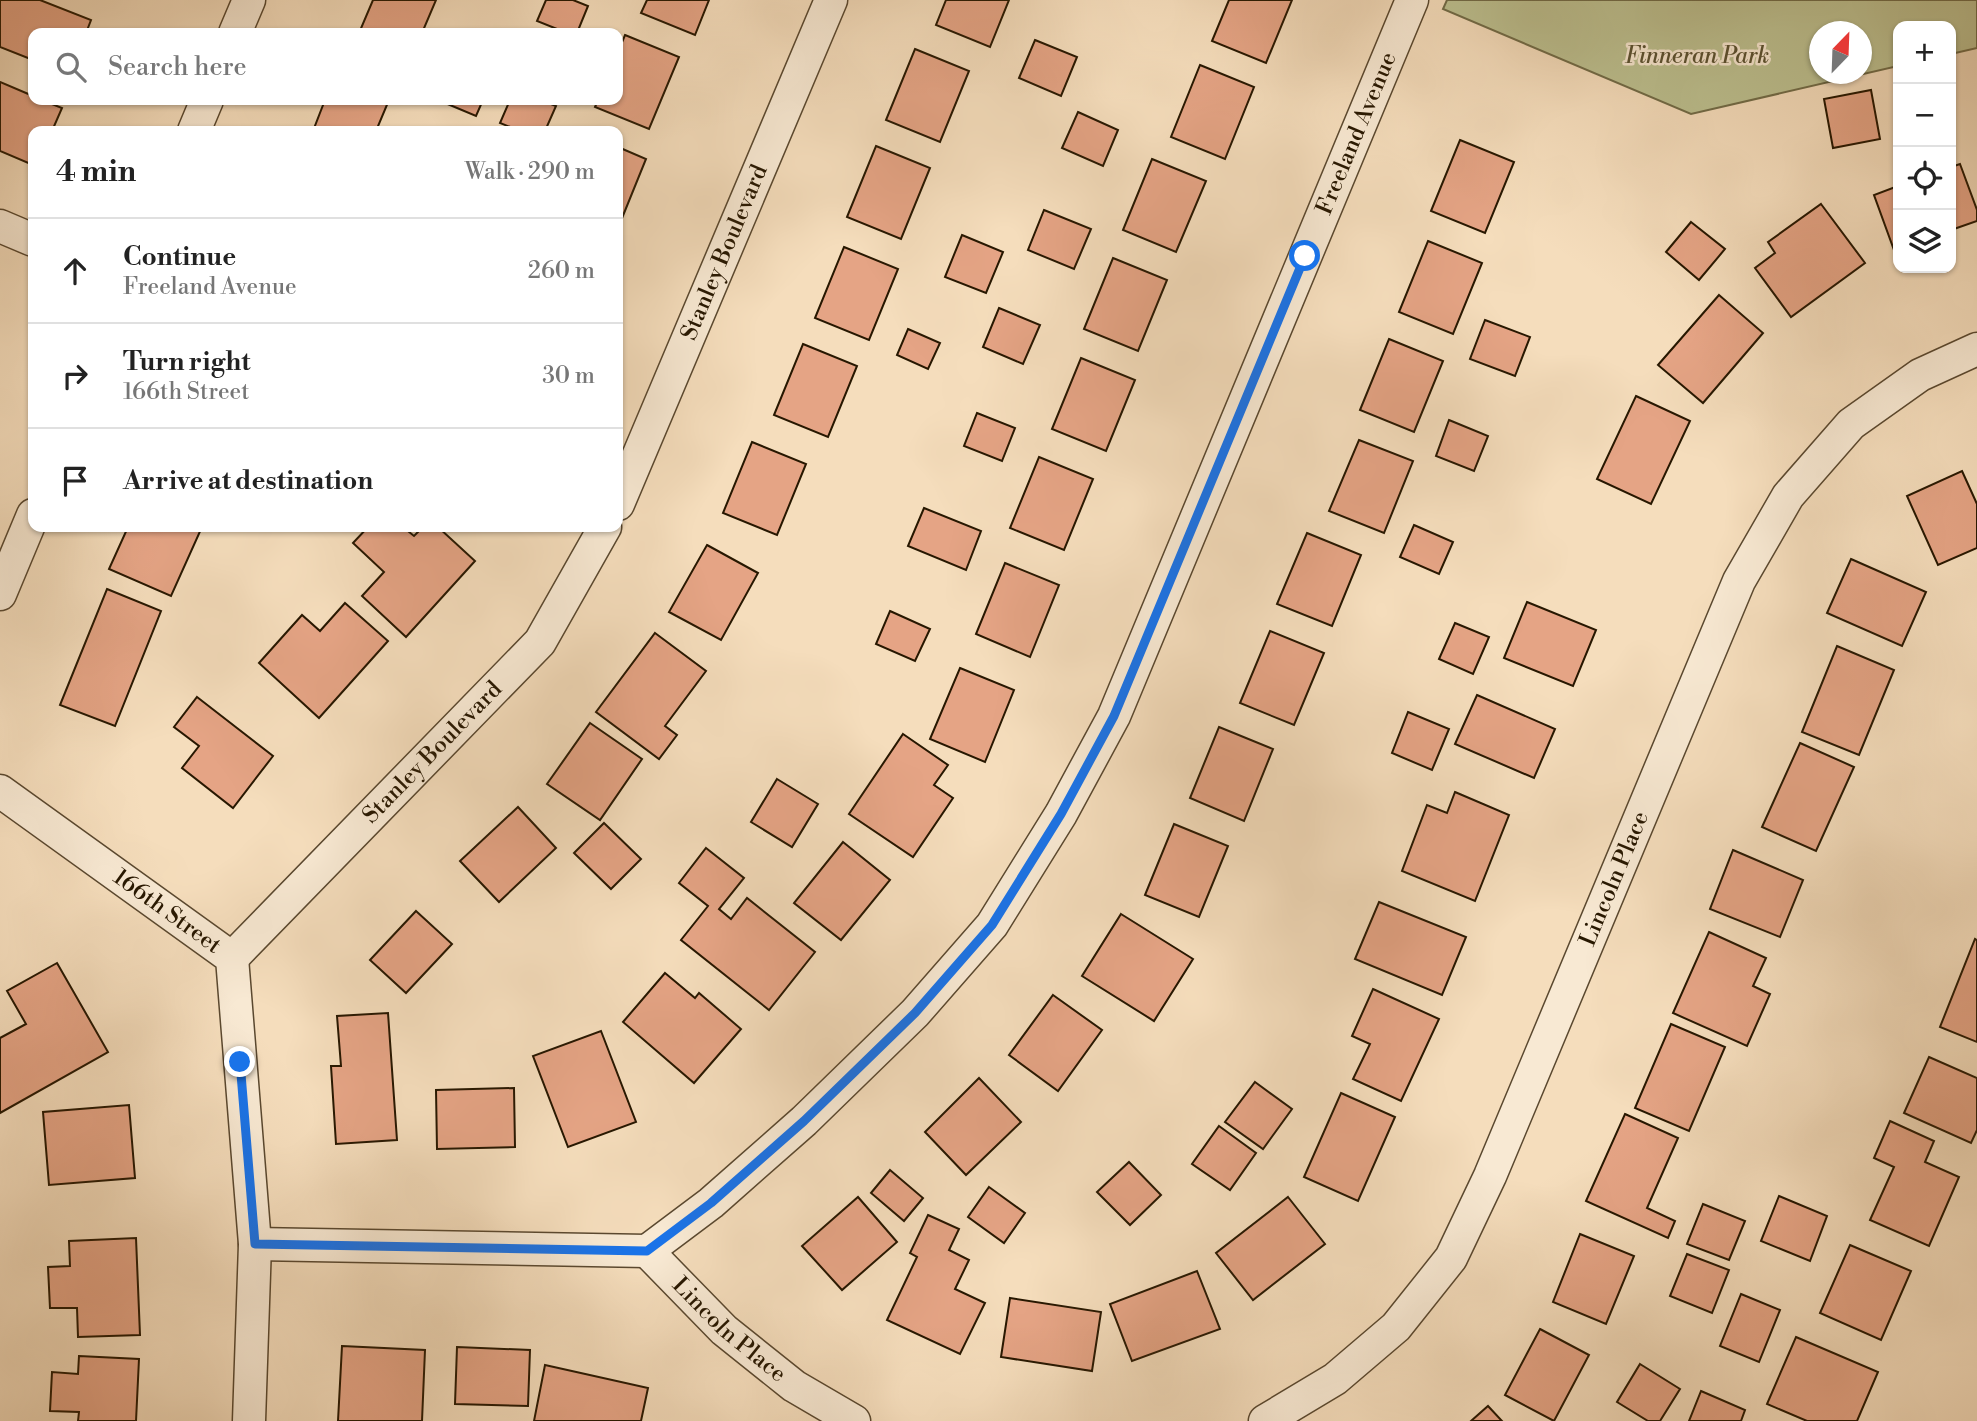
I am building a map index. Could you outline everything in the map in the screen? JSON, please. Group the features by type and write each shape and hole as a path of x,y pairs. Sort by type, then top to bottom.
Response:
{"street":[{"path":"237,28 249,0"},
{"name":"Stanley Boulevard","path":"623,492 831,0"},
{"name":"Freeland Avenue","path":"647,1251 711,1203 804,1121 915,1013 992,925 1061,814 1114,716 1412,0"},
{"path":"196,126 205,105"},
{"path":"0,226 28,238"},
{"name":"Lincoln Place","path":"1265,1421 1335,1379 1396,1326 1451,1258 1490,1176 1739,581 1788,496 1851,424 1920,375 1977,349"},
{"path":"0,594 28,527"},
{"name":"Stanley Boulevard","path":"232,958 540,642 602,532"},
{"name":"166th Street","path":"0,791 232,958 255,1244 249,1421"},
{"path":"255,1244 647,1251"},
{"name":"Lincoln Place","path":"647,1251 724,1331 794,1386 854,1421"}],"green space":[{"name":"Finneran Park","path":"1447,0 1977,0 1977,48 1956,53 1956,21 1893,21 1893,67 1872,72 1872,21 1809,21 1809,84 1820,84 1691,114 1443,9"}],"building":[{"path":"0,0 40,0 91,20 88,28 28,28 28,58 0,47"},
{"path":"373,0 436,0 424,28 361,28"},
{"path":"546,0 573,0 588,6 579,28 554,28 537,21"},
{"path":"647,0 709,0 695,35 641,13"},
{"path":"946,0 1009,0 990,47 936,25"},
{"path":"1229,0 1292,0 1266,63 1212,41"},
{"path":"625,35 679,57 649,129 595,107 623,105"},
{"path":"1035,40 1077,57 1061,96 1019,78"},
{"path":"915,49 969,71 940,142 886,120"},
{"path":"1200,65 1254,87 1225,159 1171,137"},
{"path":"0,82 28,94 28,105 54,105 62,108 54,126 28,126 28,163 0,151"},
{"path":"1871,90 1880,139 1833,148 1824,99"},
{"path":"323,105 387,105 378,126 315,126"},
{"path":"450,105 481,105 476,116"},
{"path":"508,105 556,106 547,126 508,126 500,123"},
{"path":"1078,112 1118,130 1103,166 1062,148"},
{"path":"1460,140 1514,162 1485,233 1431,211"},
{"path":"876,146 930,168 901,239 847,217"},
{"path":"623,149 646,159 623,216"},
{"path":"1152,159 1206,181 1176,252 1123,230"},
{"path":"1960,164 1977,210 1977,221 1956,228 1956,210 1956,165"},
{"path":"1893,188 1893,247 1874,195"},
{"path":"1821,204 1865,263 1791,317 1755,268 1775,253 1768,242"},
{"path":"1044,210 1091,229 1074,269 1028,250"},
{"path":"1691,222 1725,249 1699,280 1666,252"},
{"path":"962,235 1003,252 986,293 945,277"},
{"path":"1428,241 1482,263 1453,334 1399,312"},
{"path":"844,247 898,269 869,340 815,318"},
{"path":"1113,258 1167,280 1138,351 1084,329"},
{"path":"1719,295 1763,333 1703,403 1658,365"},
{"path":"999,308 1040,325 1023,364 983,347"},
{"path":"1485,320 1530,337 1515,376 1470,359"},
{"path":"908,329 940,343 928,369 897,355"},
{"path":"1389,339 1443,361 1414,432 1360,410"},
{"path":"803,344 857,366 828,437 774,415"},
{"path":"1081,358 1135,380 1106,451 1052,429"},
{"path":"1636,396 1690,421 1651,504 1597,479"},
{"path":"977,413 1015,428 1002,461 964,446"},
{"path":"1449,420 1488,436 1474,471 1436,456"},
{"path":"1359,440 1413,461 1384,533 1329,511"},
{"path":"752,442 806,464 777,535 723,513"},
{"path":"1039,457 1093,479 1064,550 1010,528"},
{"path":"1962,471 1977,504 1977,548 1938,565 1907,496"},
{"path":"924,508 981,531 966,570 908,546"},
{"path":"1414,525 1453,542 1439,574 1400,557"},
{"path":"126,532 200,532 171,596 109,569"},
{"path":"363,532 409,532 414,536 418,532 443,532 475,561 406,637 362,596 384,572 353,543"},
{"path":"1307,533 1361,555 1332,626 1277,604"},
{"path":"707,545 758,573 721,640 669,612"},
{"path":"1851,559 1926,592 1902,646 1827,613"},
{"path":"1005,563 1059,585 1030,657 976,634"},
{"path":"107,589 161,611 115,726 60,705"},
{"path":"1527,602 1596,630 1573,686 1504,658"},
{"path":"345,603 388,641 319,718 259,663 302,615 320,631"},
{"path":"890,611 930,629 915,661 876,644"},
{"path":"1455,623 1489,637 1473,674 1439,659"},
{"path":"1270,631 1324,653 1294,725 1240,703"},
{"path":"655,633 706,671 665,726 677,735 659,759 596,712"},
{"path":"1837,646 1894,670 1859,755 1802,732"},
{"path":"960,668 1014,690 985,762 930,739"},
{"path":"1477,695 1555,729 1534,778 1455,744"},
{"path":"197,697 273,756 233,808 182,768 199,746 174,727"},
{"path":"1408,712 1449,729 1432,770 1392,753"},
{"path":"590,723 642,759 600,820 547,784"},
{"path":"1219,727 1273,749 1244,821 1190,798"},
{"path":"903,734 948,765 934,785 953,798 913,857 849,814"},
{"path":"1800,743 1854,767 1816,851 1762,827"},
{"path":"777,779 818,804 792,847 751,822"},
{"path":"1455,792 1509,815 1475,901 1402,871 1427,805 1447,813"},
{"path":"518,807 556,848 499,902 460,861"},
{"path":"604,823 641,859 611,889 574,853"},
{"path":"1174,824 1228,846 1199,917 1145,895"},
{"path":"843,842 890,880 841,940 794,903"},
{"path":"706,848 744,878 719,909 731,919 747,898 815,952 769,1010 681,940 708,906 679,883"},
{"path":"1733,850 1803,880 1780,937 1710,909"},
{"path":"1379,902 1466,937 1442,995 1355,959"},
{"path":"416,911 452,944 406,993 370,960"},
{"path":"1121,914 1193,959 1154,1021 1082,976"},
{"path":"1709,932 1766,958 1753,986 1770,994 1747,1046 1673,1013"},
{"path":"1975,939 1977,940 1977,1042 1940,1027"},
{"path":"57,963 108,1052 0,1113 0,1038 26,1024 7,991"},
{"path":"665,973 695,998 699,993 741,1029 694,1083 623,1022"},
{"path":"1373,989 1439,1019 1401,1101 1353,1079 1370,1044 1352,1036"},
{"path":"1053,995 1102,1030 1058,1091 1009,1055"},
{"path":"388,1013 397,1140 336,1144 331,1066 341,1066 337,1016"},
{"path":"1671,1024 1725,1047 1689,1131 1635,1108"},
{"path":"601,1031 636,1122 568,1147 533,1056"},
{"path":"1929,1057 1977,1078 1977,1130 1971,1143 1904,1113"},
{"path":"979,1078 1021,1122 966,1175 925,1132"},
{"path":"1255,1082 1292,1109 1263,1149 1225,1122"},
{"path":"514,1088 515,1147 437,1149 436,1090"},
{"path":"1341,1093 1395,1117 1358,1201 1304,1177"},
{"path":"129,1105 135,1178 49,1185 43,1112"},
{"path":"1625,1114 1678,1138 1647,1208 1675,1221 1668,1238 1586,1201"},
{"path":"1890,1121 1934,1141 1925,1162 1959,1177 1929,1246 1870,1220 1894,1167 1874,1158"},
{"path":"1219,1126 1256,1153 1230,1190 1192,1164"},
{"path":"1129,1162 1161,1195 1130,1225 1097,1192"},
{"path":"890,1170 923,1198 904,1221 871,1193"},
{"path":"989,1187 1025,1213 1004,1243 968,1217"},
{"path":"1779,1196 1827,1216 1810,1261 1761,1241"},
{"path":"858,1197 897,1242 842,1290 802,1246"},
{"path":"1288,1197 1325,1244 1253,1300 1216,1253"},
{"path":"1703,1204 1745,1221 1729,1260 1687,1244"},
{"path":"928,1215 959,1229 949,1250 969,1260 955,1289 985,1303 960,1354 887,1320 917,1257 910,1253"},
{"path":"1580,1234 1634,1256 1606,1324 1553,1302"},
{"path":"136,1238 140,1335 78,1337 77,1308 50,1308 48,1267 70,1266 69,1241"},
{"path":"1850,1245 1911,1271 1881,1340 1820,1313"},
{"path":"1687,1254 1729,1270 1712,1313 1670,1296"},
{"path":"1197,1271 1220,1329 1132,1361 1110,1304"},
{"path":"1741,1294 1780,1310 1759,1362 1720,1346"},
{"path":"1010,1298 1101,1312 1092,1371 1001,1357"},
{"path":"1540,1329 1589,1355 1554,1421 1505,1395"},
{"path":"1796,1337 1878,1372 1857,1421 1807,1421 1767,1404"},
{"path":"342,1346 425,1350 422,1421 338,1421"},
{"path":"457,1347 530,1350 528,1406 455,1404"},
{"path":"79,1356 139,1359 136,1421 78,1421 79,1412 50,1411 52,1372 78,1374"},
{"path":"1640,1364 1680,1389 1660,1421 1648,1421 1617,1402"},
{"path":"545,1365 648,1388 641,1421 534,1421"},
{"path":"1701,1391 1745,1410 1741,1421 1689,1421"},
{"path":"1488,1406 1502,1421 1471,1421"}],"route":[{"path":"240,1062 255,1244 647,1251 711,1203 804,1121 915,1013 992,925 1048,836 1114,716 1305,256"}]}
